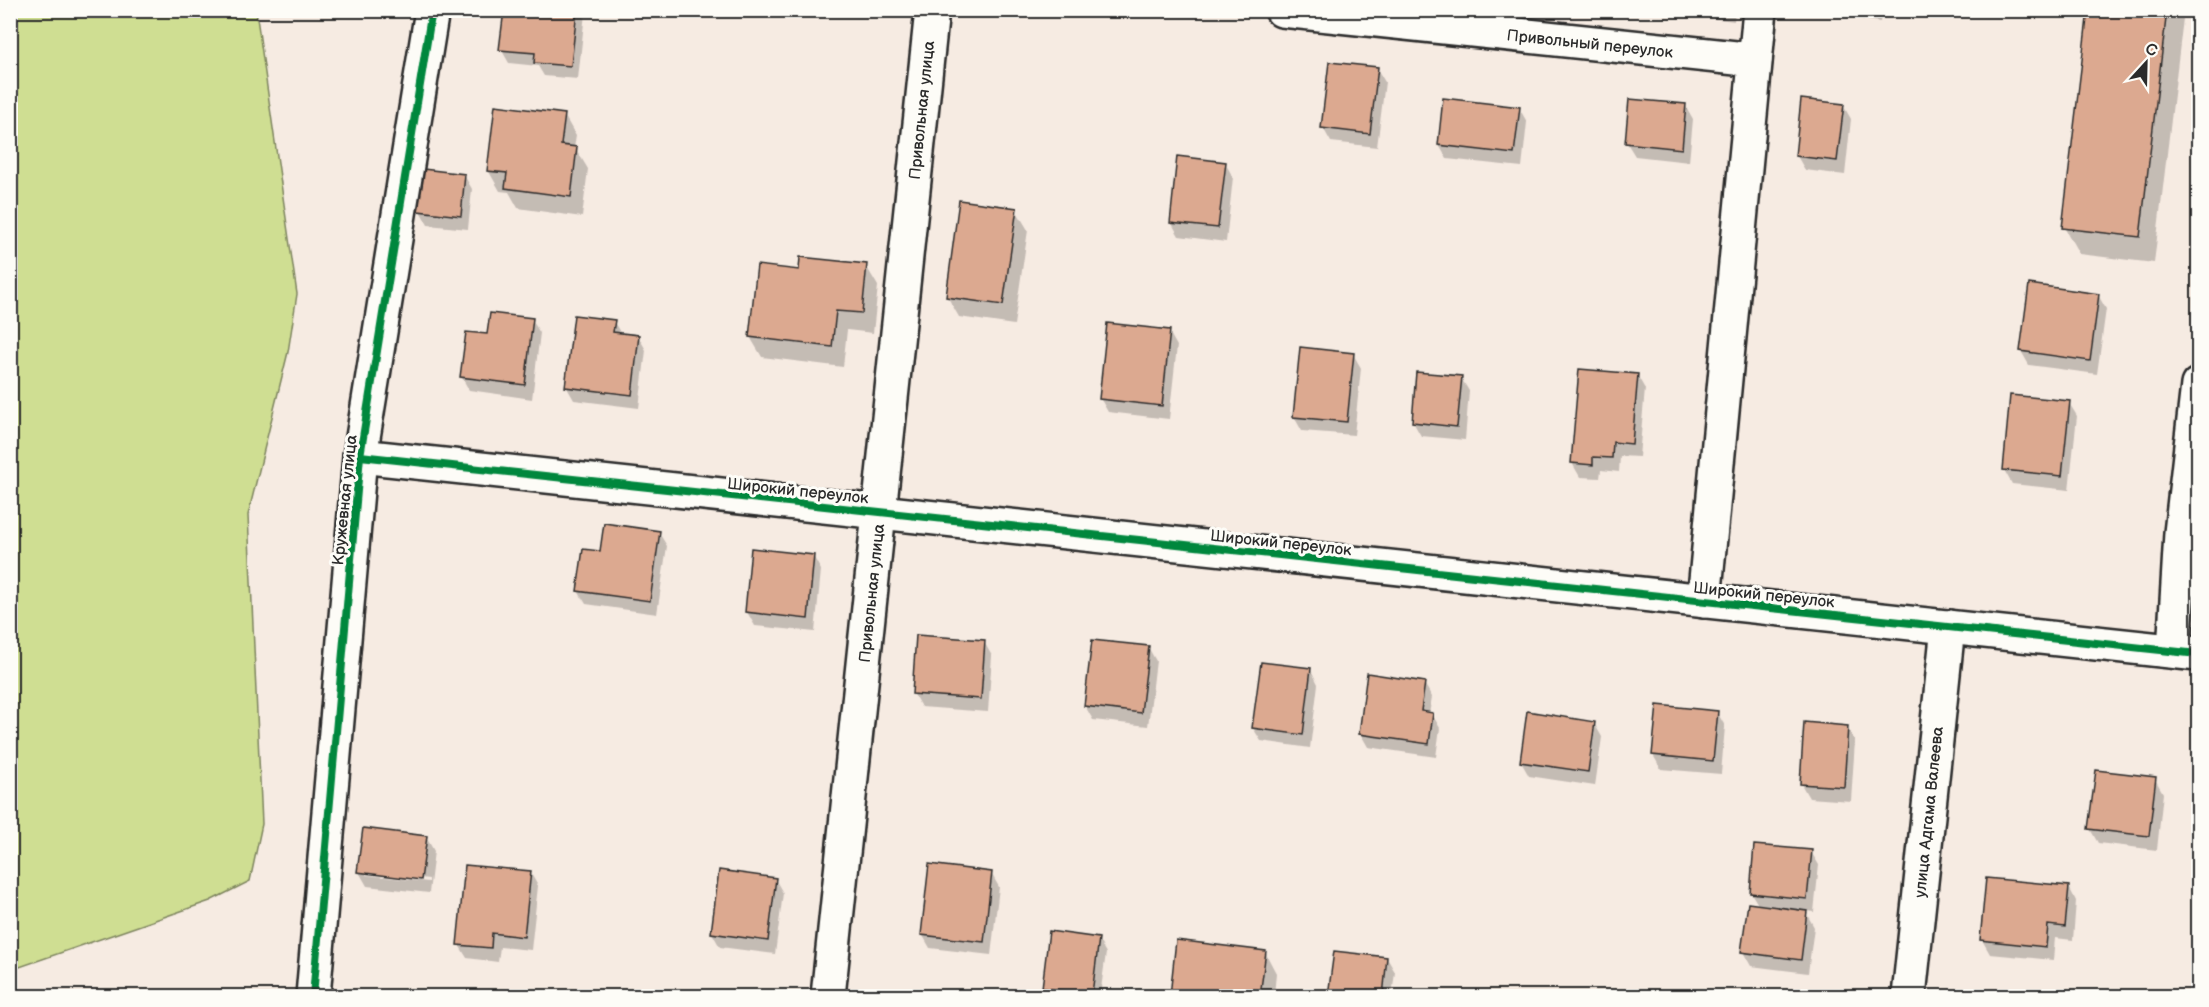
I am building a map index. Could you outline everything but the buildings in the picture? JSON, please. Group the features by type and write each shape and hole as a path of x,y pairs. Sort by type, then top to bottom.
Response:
{"street":[{"name":"Кружевная улица","path":"313,996 360,456 432,10"},
{"name":"Привольная улица","path":"828,996 932,10"},
{"name":"Привольный переулок","path":"1282,10 1755,60"},
{"path":"1704,601 1760,10"},
{"path":"2186,652 2181,533 2199,385"},
{"name":"Широкий переулок","path":"360,456 2186,652"},
{"name":"улица Адгама Валеева","path":"1909,996 1948,627"}],"green space":[{"path":"10,11 256,11 297,294 288,352 248,515 262,824 250,881 210,901 11,970"}],"cycle path":[{"path":"313,996 360,456 432,10"},
{"path":"360,456 2198,654"}]}
